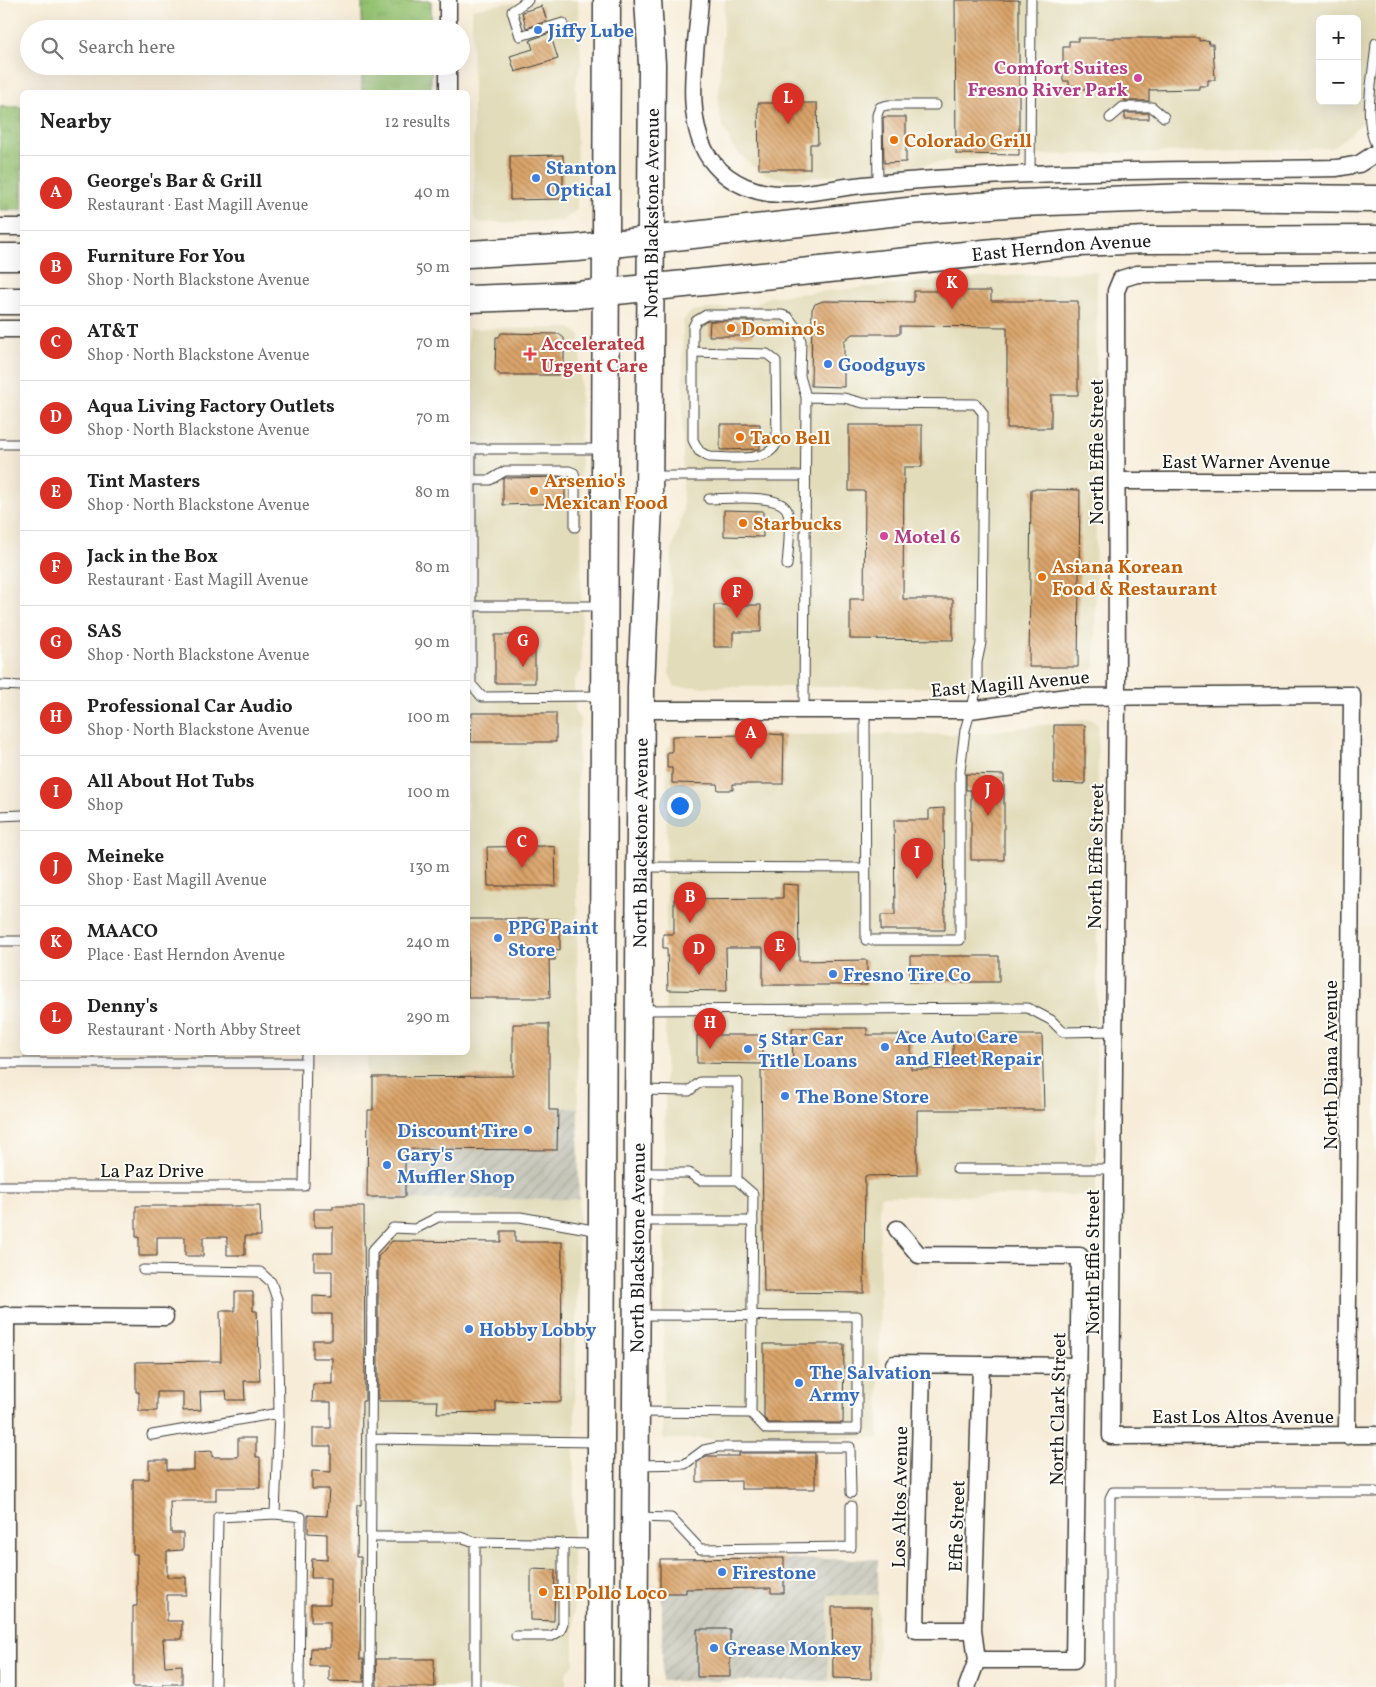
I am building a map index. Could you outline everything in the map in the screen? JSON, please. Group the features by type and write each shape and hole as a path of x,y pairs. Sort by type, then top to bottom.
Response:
{"main road":[{"name":"North Blackstone Avenue","path":"607,0 630,242 629,290 650,476 641,710 634,1683"},
{"path":"639,0 650,36"},
{"name":"North Blackstone Avenue","path":"600,1687 606,449 629,290 630,242 652,64 648,0"},
{"path":"470,254 548,251 908,211 1020,203 1189,196 1376,199"},
{"name":"East Herndon Avenue","path":"470,299 538,298 629,290 1080,243 1146,240 1376,239"},
{"path":"0,257 20,257"},
{"path":"0,301 20,301"},
{"path":"605,606 622,625 625,696 633,708 641,710"},
{"path":"605,696 616,707 624,732 623,845 640,867"},
{"path":"600,1544 618,1564 617,1662 621,1670 634,1683"}],"street":[{"path":"448,0 448,20"},
{"path":"700,0 694,102 695,120 700,140 714,164 727,176 759,192 782,194 878,184 1140,170 1337,168 1359,164 1376,153"},
{"path":"448,75 448,90"},
{"path":"0,227 20,227"},
{"name":"North Effie Street","path":"1111,1436 1116,696 1116,291 1121,279 1137,274 1376,272"},
{"path":"0,329 20,329"},
{"name":"East Warner Avenue","path":"1116,482 1376,481"},
{"name":"East Magill Avenue","path":"641,710 970,710 1067,697 1352,695"},
{"name":"North Diana Avenue","path":"1347,1436 1352,695"},
{"name":"North Clark Street","path":"897,1229 919,1254 1080,1256 1074,1660 977,1660"},
{"path":"6,1687 3,1316 165,1317"},
{"path":"894,1364 1078,1366"},
{"name":"Los Altos Avenue","path":"922,1365 916,1630 973,1630"},
{"name":"Effie Street","path":"967,1687 977,1660 973,1630 982,1365"},
{"name":"East Los Altos Avenue","path":"1111,1436 1376,1435"}],"lane":[{"path":"528,0 512,11 520,36 563,23"},
{"path":"1030,176 1031,0"},
{"path":"1376,43 1370,110 1373,138 1376,145"},
{"path":"878,184 877,115 880,107 888,105 936,106"},
{"path":"1110,118 1123,107 1152,107 1164,118"},
{"path":"693,352 771,355 778,365 777,442 770,451 762,456 709,457 703,455 693,440 693,352 693,326 696,321 706,314 782,314 788,317 798,330 801,341 800,376 806,397 804,711"},
{"path":"806,397 844,398 863,403 976,404 983,412 981,643 977,662 977,690 965,730 960,772 960,940 866,940 865,711"},
{"path":"0,444 20,444"},
{"path":"605,696 482,697 471,684 471,449 606,449"},
{"path":"472,480 490,480 505,471 569,471 574,473 575,527"},
{"path":"650,476 805,476"},
{"path":"709,499 770,499 783,505 788,516 787,565"},
{"path":"471,606 605,606"},
{"path":"0,684 20,686"},
{"path":"0,816 20,815"},
{"path":"640,867 866,868"},
{"path":"0,941 20,941"},
{"path":"639,1010 1028,1008 1051,1020 1064,1032 1113,1031"},
{"path":"0,1063 306,1063 306,1055"},
{"name":"La Paz Drive","path":"0,1186 304,1186 306,1063"},
{"path":"639,1090 689,1091 700,1082 738,1082 737,1180"},
{"path":"957,1169 1112,1169"},
{"path":"638,1173 689,1173 700,1180 737,1180 753,1194 751,1414"},
{"path":"370,1687 372,1251 393,1228 415,1229 438,1218 520,1217 602,1231"},
{"path":"638,1221 753,1221"},
{"path":"143,1270 260,1272 271,1282 277,1299 279,1414 275,1514"},
{"path":"637,1316 857,1316 857,1430 766,1429 751,1414 637,1412"},
{"path":"152,1434 279,1414"},
{"path":"371,1439 601,1442"},
{"path":"636,1465 685,1464 704,1450 718,1446 850,1447 851,1493"},
{"path":"1110,1687 1110,1498 1113,1492 1376,1492"},
{"path":"636,1517 671,1518 700,1549 851,1547 851,1506"},
{"path":"215,1687 218,1517 275,1514 301,1517 299,1687"},
{"path":"371,1536 460,1537 475,1542 600,1544"},
{"path":"475,1542 475,1687"},
{"path":"516,1636 552,1636 560,1631 563,1623 563,1543"}],"shaded area":[{"path":"528,0 578,0 581,63 576,81 577,209 563,221 478,223 474,216 472,9 508,3 528,3"},
{"path":"725,0 1376,0 1376,121 1365,121 1332,148 1040,155 971,159 787,180 766,174 747,162 732,146 721,121 718,104"},
{"path":"1097,271 1095,668 1087,672 966,687 675,687 669,673 672,550 683,511 683,321 692,311 756,304 768,297 940,280"},
{"path":"570,328 580,335 582,670 574,682 575,712 581,721 578,731 578,1108 367,1109 367,1055 470,1055 470,329"},
{"path":"1092,719 1098,725 1096,1195 880,1196 879,1438 663,1439 667,748 680,735 970,734"},
{"path":"578,1108 579,1199 366,1200 367,1109"},
{"path":"579,1199 573,1519 574,1664 566,1674 566,1687 363,1687 366,1200"},
{"path":"878,1559 878,1595 828,1595 828,1681 662,1681 662,1560"},
{"path":"828,1595 878,1595 877,1680 828,1681"}],"green space":[{"path":"362,1 431,1 431,20 362,20"},
{"path":"362,75 431,75 431,90 362,90"},
{"path":"0,107 20,107 20,210 0,210"}],"building":[{"path":"955,0 1019,0 1019,155 956,154"},
{"path":"542,6 547,21 526,28 522,12"},
{"name":"Jiffy Lube","path":"550,33 558,59 515,72 510,56 533,49 530,40"},
{"name":"Comfort Suites Fresno River Park","path":"1078,38 1199,38 1199,41 1208,40 1209,44 1213,44 1215,80 1208,80 1208,86 1199,86 1199,89 1149,90 1149,101 1125,101 1125,89 1080,89 1080,86 1069,86 1069,81 1063,81 1063,47 1069,47 1069,41 1078,41"},
{"path":"758,103 817,103 818,144 810,144 810,169 759,169"},
{"path":"1125,113 1149,113 1149,119 1125,119"},
{"name":"Colorado Grill","path":"883,117 906,117 906,162 884,163"},
{"name":"Stanton Optical","path":"563,155 563,199 510,200 510,156"},
{"path":"914,291 991,291 991,301 1078,301 1078,395 1051,395 1051,428 1007,428 1007,327 900,326 900,334 852,334 844,341 844,387 811,386 812,309 815,304 823,301 914,302"},
{"name":"Domino's","path":"710,321 754,321 753,336 709,336"},
{"name":"Accelerated Urgent Care","path":"501,333 559,334 564,338 564,370 558,375 500,375 495,370 496,337 499,337"},
{"name":"Taco Bell","path":"720,424 760,424 760,449 720,450"},
{"name":"Motel 6","path":"849,425 922,425 922,467 904,467 903,599 953,599 953,640 850,639 850,599 864,599 865,491 849,491"},
{"name":"Arsenio's Mexican Food","path":"565,477 565,503 503,505 503,479 505,478"},
{"path":"1031,489 1080,490 1078,667 1029,667"},
{"name":"Starbucks","path":"724,510 763,511 763,537 724,536"},
{"path":"714,605 761,605 761,632 733,632 733,647 714,647"},
{"path":"495,635 535,635 535,683 495,683"},
{"path":"472,713 556,713 556,742 471,742"},
{"path":"1054,725 1085,725 1085,784 1054,783"},
{"path":"747,732 784,735 783,784 733,784 733,790 718,790 717,784 672,783 672,768 667,768 667,752 672,752 672,736 747,735"},
{"path":"966,774 1004,775 1004,860 971,860 971,790 966,790"},
{"path":"944,808 945,930 881,930 881,915 895,915 894,820 929,820 929,809"},
{"path":"487,847 555,847 556,886 488,886"},
{"path":"783,884 798,885 799,961 867,960 867,985 763,985 763,948 726,948 727,991 668,990 667,948 663,948 663,934 674,934 674,899 783,898"},
{"path":"470,919 560,919 560,950 555,949 555,960 549,960 550,998 470,998"},
{"path":"910,956 999,956 999,982 910,982"},
{"path":"513,1024 549,1024 549,1110 558,1110 557,1150 405,1149 405,1197 367,1197 368,1110 373,1110 373,1077 513,1076"},
{"path":"792,1028 867,1028 867,1035 911,1035 911,1069 953,1069 953,1035 1042,1035 1044,1110 917,1110 917,1175 865,1176 864,1293 764,1292 761,1070 793,1070"},
{"path":"697,1035 762,1035 762,1064 697,1063"},
{"path":"136,1206 260,1206 261,1236 245,1236 245,1255 227,1255 227,1237 203,1237 203,1256 185,1256 185,1237 157,1237 157,1256 139,1256 139,1237 136,1237"},
{"path":"333,1206 364,1206 365,1401 362,1401 361,1505 358,1505 357,1557 361,1557 360,1659 364,1659 364,1682 329,1681 329,1666 310,1666 311,1648 330,1648 330,1622 311,1622 311,1604 330,1604 330,1578 311,1578 312,1559 327,1560 327,1534 308,1533 308,1515 327,1516 329,1489 312,1489 312,1471 331,1472 331,1446 313,1446 313,1428 331,1428 331,1402 312,1402 313,1384 332,1384 332,1358 313,1358 313,1340 332,1340 332,1314 313,1314 313,1296 332,1297 332,1271 314,1271 314,1253 333,1253 333,1227 314,1227 314,1209 333,1209"},
{"name":"Hobby Lobby","path":"501,1231 515,1231 515,1242 562,1242 561,1402 496,1401 496,1412 437,1413 438,1401 378,1401 378,1257 392,1241 501,1242"},
{"path":"235,1292 253,1292 253,1311 257,1311 260,1381 244,1381 245,1400 227,1400 226,1391 200,1392 201,1410 183,1411 183,1392 157,1392 157,1411 139,1411 139,1392 136,1392 136,1362 221,1361 220,1311 235,1311"},
{"path":"764,1344 844,1344 843,1423 769,1423 764,1418"},
{"path":"238,1438 256,1438 256,1457 260,1457 260,1488 216,1488 216,1501 170,1501 171,1533 183,1533 183,1550 167,1551 167,1577 186,1577 186,1595 167,1595 167,1621 182,1621 182,1639 163,1639 165,1666 182,1665 182,1684 163,1684 163,1687 133,1687 133,1606 137,1606 137,1554 133,1554 133,1479 149,1479 149,1460 167,1460 167,1470 194,1470 194,1452 212,1451 212,1457 238,1457"},
{"path":"739,1453 815,1453 815,1489 741,1489 741,1481 697,1482 697,1463 706,1456 739,1456"},
{"name":"Firestone","path":"784,1558 784,1593 771,1593 771,1588 686,1589 686,1593 660,1593 660,1559"},
{"name":"El Pollo Loco","path":"531,1569 555,1570 554,1621 531,1620"},
{"path":"832,1607 871,1607 871,1679 833,1678"},
{"path":"697,1629 730,1629 730,1677 697,1677"},
{"path":"376,1659 434,1659 435,1687 377,1687"}],"place":[{"name":"Jiffy Lube","path":"538,30"},
{"name":"Comfort Suites Fresno River Park","path":"1138,78"},
{"name":"Denny's","path":"788,124"},
{"name":"Colorado Grill","path":"894,140"},
{"name":"Stanton Optical","path":"536,178"},
{"name":"MAACO","path":"952,309"},
{"name":"Domino's","path":"731,328"},
{"name":"Accelerated Urgent Care","path":"530,354"},
{"name":"Goodguys","path":"828,364"},
{"name":"Taco Bell","path":"740,437"},
{"name":"Arsenio's Mexican Food","path":"534,491"},
{"name":"Starbucks","path":"743,523"},
{"name":"Motel 6","path":"884,536"},
{"name":"Asiana Korean Food & Restaurant","path":"1042,577"},
{"name":"Jack in the Box","path":"737,618"},
{"name":"SAS","path":"523,667"},
{"name":"George's Bar & Grill","path":"751,759"},
{"name":"Meineke","path":"988,816"},
{"name":"AT&T","path":"522,868"},
{"name":"All About Hot Tubs","path":"917,879"},
{"name":"Furniture For You","path":"690,923"},
{"name":"PPG Paint Store","path":"498,938"},
{"name":"Tint Masters","path":"780,972"},
{"name":"Fresno Tire Co","path":"833,974"},
{"name":"Aqua Living Factory Outlets","path":"699,975"},
{"name":"Ace Auto Care and Fleet Repair","path":"885,1047"},
{"name":"Professional Car Audio","path":"710,1049"},
{"name":"5 Star Car Title Loans","path":"748,1049"},
{"name":"The Bone Store","path":"785,1096"},
{"name":"Discount Tire","path":"528,1130"},
{"name":"Gary's Muffler Shop","path":"387,1165"},
{"name":"Hobby Lobby","path":"469,1329"},
{"name":"The Salvation Army","path":"799,1383"},
{"name":"Firestone","path":"722,1572"},
{"name":"El Pollo Loco","path":"543,1592"},
{"name":"Grease Monkey","path":"714,1648"}]}
